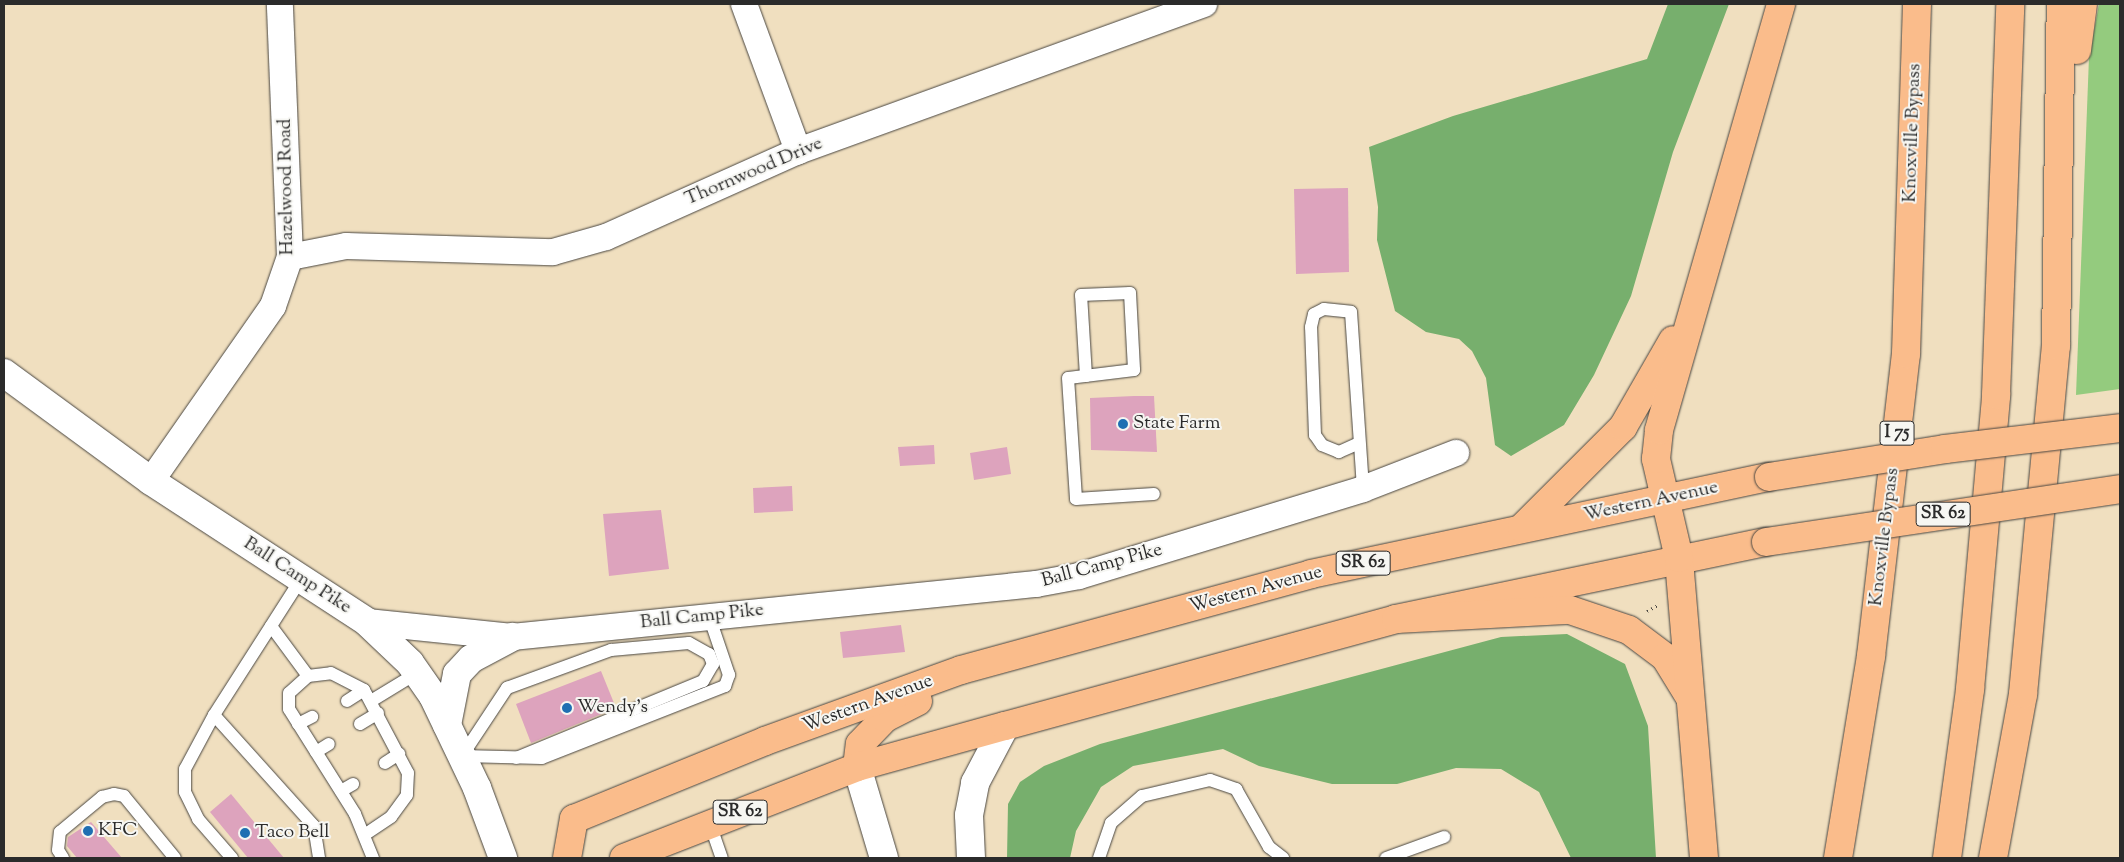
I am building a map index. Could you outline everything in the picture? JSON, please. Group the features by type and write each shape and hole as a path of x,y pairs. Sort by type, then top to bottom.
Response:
{"main road":[{"path":"1704,858 1694,705 1679,558 1663,499 1656,459 1659,430 1781,4"},
{"name":"Knoxville Bypass","path":"1838,858 1871,656 1906,354 1917,4"},
{"path":"1947,858 1970,689 1996,394 2010,4"},
{"path":"2056,346 2061,4"},
{"path":"2012,858 2023,694 2056,346 2083,4"},
{"path":"1522,528 1623,427 1656,374 1700,284"},
{"name":"Western Avenue","path":"567,858 574,819 765,741 962,670 1311,574 1522,528 1769,478 1944,449 2120,428"},
{"name":"SR 62","path":"624,858 857,767 1396,619 1679,558 1766,542 2120,488"},
{"path":"1396,619 1570,610 1613,621 1665,657 1694,705"},
{"path":"857,767 860,744 885,718 924,698 962,670"},
{"path":"1993,858 2023,694"}],"street":[{"name":"Hazelwood Road","path":"151,481 273,306 290,257 280,4"},
{"path":"744,4 798,151"},
{"name":"Thornwood Drive","path":"290,257 346,246 553,252 606,237 798,151 1143,14 1204,4"},
{"name":"Ball Camp Pike","path":"4,373 151,481 367,622 512,637 1071,578 1363,489 1456,453"},
{"path":"367,622 417,674 462,756 503,858"},
{"path":"446,725 457,674 471,659 512,637"},
{"path":"971,858 969,815 975,783 1005,726"},
{"path":"857,767 884,858"}],"lane":[{"path":"1086,376 1081,295 1130,293 1134,370 1086,376 1068,378 1076,499 1154,494"},
{"path":"1357,444 1339,452 1322,445 1315,435 1311,327 1314,314 1324,309 1351,312 1357,444 1363,489"},
{"path":"232,858 198,819 186,792 186,769 214,714 301,579"},
{"path":"462,756 542,758 725,686 729,675 709,616"},
{"path":"271,626 308,676"},
{"path":"462,756 507,688 611,650 689,642 709,654 713,664 703,680 516,758"},
{"path":"364,835 391,817 407,795 408,773 400,754 368,696 331,674 308,676 289,693 289,710 341,791 364,835 373,858"},
{"path":"347,701 368,696 417,674"},
{"path":"360,724 378,713"},
{"path":"214,714 314,826 319,858"},
{"path":"298,724 312,717"},
{"path":"316,752 329,744"},
{"path":"384,764 400,754"},
{"path":"1098,858 1111,822 1142,796 1176,784 1210,780 1236,789 1251,810 1269,847 1283,858"},
{"path":"341,791 353,784"},
{"path":"63,858 58,850 60,832 102,797 114,794 124,796 175,858"},
{"path":"710,824 722,858"},
{"path":"1386,858 1444,837"}],"path":[{"path":"1637,617 1666,601"}],"green space":[{"path":"1668,4 1729,4 1673,152 1631,296 1594,375 1564,425 1511,456 1495,445 1486,378 1472,351 1459,339 1426,332 1395,311 1377,240 1378,207 1369,147 1453,116 1647,59"},
{"path":"2099,4 2120,4 2120,389 2076,395 2089,57"},
{"path":"1567,634 1625,664 1648,726 1656,858 1571,858 1539,792 1501,769 1456,768 1397,784 1332,784 1259,766 1223,749 1133,766 1101,787 1076,831 1070,858 1007,858 1008,804 1020,782 1044,766 1100,744 1501,637"}],"building":[{"path":"1348,188 1349,272 1296,274 1294,189"},
{"name":"State Farm","path":"1154,396 1157,452 1091,450 1090,398"},
{"path":"934,445 935,464 900,466 898,447"},
{"path":"1007,447 1011,474 974,480 970,453"},
{"path":"792,486 793,511 754,513 753,488"},
{"path":"661,510 669,569 609,576 603,514"},
{"path":"901,625 905,652 843,658 840,632"},
{"name":"Wendy's","path":"601,671 616,708 531,743 516,704"},
{"name":"Taco Bell","path":"231,794 284,858 248,858 210,812"},
{"name":"KFC","path":"91,822 122,858 77,858 67,846 68,837"}],"place":[{"name":"State Farm","path":"1123,424"},
{"name":"Wendy's","path":"567,708"},
{"name":"KFC","path":"88,831"},
{"name":"Taco Bell","path":"245,833"}]}
